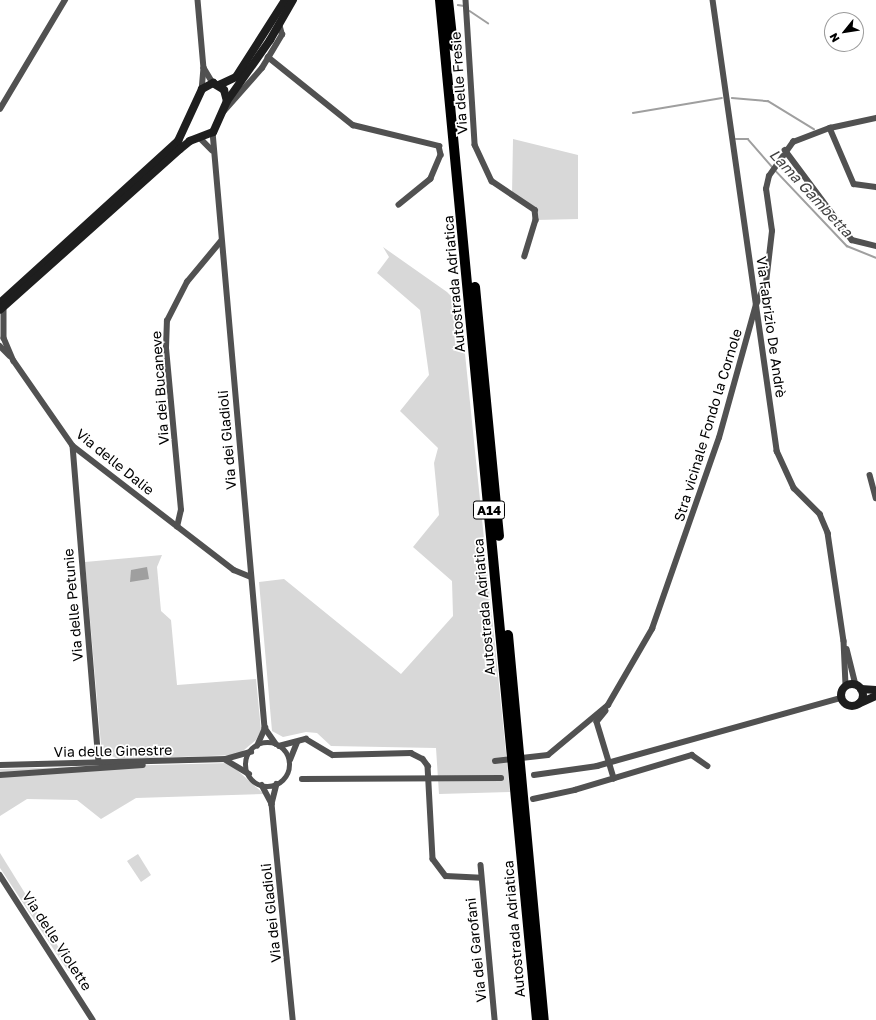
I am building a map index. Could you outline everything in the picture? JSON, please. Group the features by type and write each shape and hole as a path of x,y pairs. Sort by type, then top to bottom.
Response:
{"highway":[{"name":"Autostrada Adriatica","path":"440,0 537,1020"},
{"name":"Autostrada Adriatica","path":"448,0 544,1020"}],"main road":[{"path":"2,307 178,142 189,123 202,89 236,77 285,0"},
{"path":"2,307 180,149 213,132 226,101 279,24 293,0"},
{"path":"216,84 227,94 226,101"},
{"path":"189,123 192,133 200,138"},
{"path":"876,690 846,685 841,698 849,706 876,696"},
{"path":"859,687 860,703"}],"street":[{"path":"0,109 65,0"},
{"path":"198,0 204,68 202,89"},
{"name":"Via delle Fresie","path":"466,0 475,145 492,181 535,210 536,220 525,256"},
{"name":"Via Fabrizio De Andrè","path":"713,0 777,451 794,488 820,514 828,533 844,641"},
{"path":"219,115 268,57 282,34 279,24"},
{"path":"268,57 353,125 439,146 441,155 431,179 399,205"},
{"path":"204,68 216,84"},
{"name":"Stra vicinale Fondo la Cornole","path":"495,761 537,757 557,750 608,705 652,629 694,516 756,305 766,283 772,231 766,189 773,169 785,150 793,142 830,128 876,118"},
{"path":"830,128 854,184 876,187"},
{"name":"Via dei Gladioli","path":"213,132 212,150 222,241 265,728 257,746 251,752"},
{"path":"200,138 212,150"},
{"path":"785,150 852,240 876,246"},
{"name":"Via dei Bucaneve","path":"178,527 182,510 166,348 167,321 187,282 222,241"},
{"name":"Via delle Dalie","path":"2,307 4,338 14,361 73,446 234,570 251,576"},
{"path":"0,346 14,361"},
{"name":"Via delle Petunie","path":"73,446 99,762"},
{"path":"870,476 876,498"},
{"path":"844,641 846,685"},
{"path":"844,641 859,687"},
{"path":"534,775 609,763 841,698"},
{"path":"608,705 597,722 614,778"},
{"name":"Via dei Gladioli","path":"265,728 290,760 289,772 277,784 272,804 293,1020"},
{"path":"257,746 315,741 333,755 411,753 423,759 429,774 433,859 439,870 446,876 481,878"},
{"path":"290,760 297,742"},
{"path":"249,775 247,762 251,752"},
{"name":"Via delle Ginestre","path":"0,765 99,762 156,763 226,760 251,752"},
{"path":"533,799 614,778 692,755 708,766"},
{"path":"226,760 249,775"},
{"path":"0,775 156,763"},
{"name":"Via dei Gladioli","path":"249,775 262,786 272,804"},
{"path":"302,779 436,781 501,778"},
{"path":"262,786 277,784"},
{"name":"Via dei Garofani","path":"481,865 495,1020"},
{"name":"Via delle Violette","path":"0,875 93,1020"}],"shaded area":[{"path":"513,139 578,155 578,219 536,220 536,214 512,194"},
{"path":"383,247 447,292 460,305 510,792 439,794 436,748 331,746 317,733 306,732 283,737 272,731 259,582 284,579 401,674 453,616 452,581 413,547 439,515 434,463 438,448 400,411 429,375 420,310 377,273 389,257"},
{"path":"162,555 157,567 161,611 171,620 177,685 256,679 261,730 256,740 238,755 118,759 104,752 101,745 85,562"},
{"path":"147,567 149,579 130,582 131,570"},
{"path":"229,763 264,794 136,798 101,819 77,800 27,799 0,816 0,769"},
{"path":"0,853 72,969 68,971 0,868"},
{"path":"138,854 151,875 141,882 127,861"}],"waterway":[{"path":"458,5 464,6"},
{"path":"470,11 488,23"},
{"path":"633,113 722,98"},
{"path":"732,98 768,101 814,129"},
{"name":"Lama Gambetta","path":"736,139 748,139 772,167"},
{"name":"Lama Gambetta","path":"775,170 847,246 876,258"}]}
